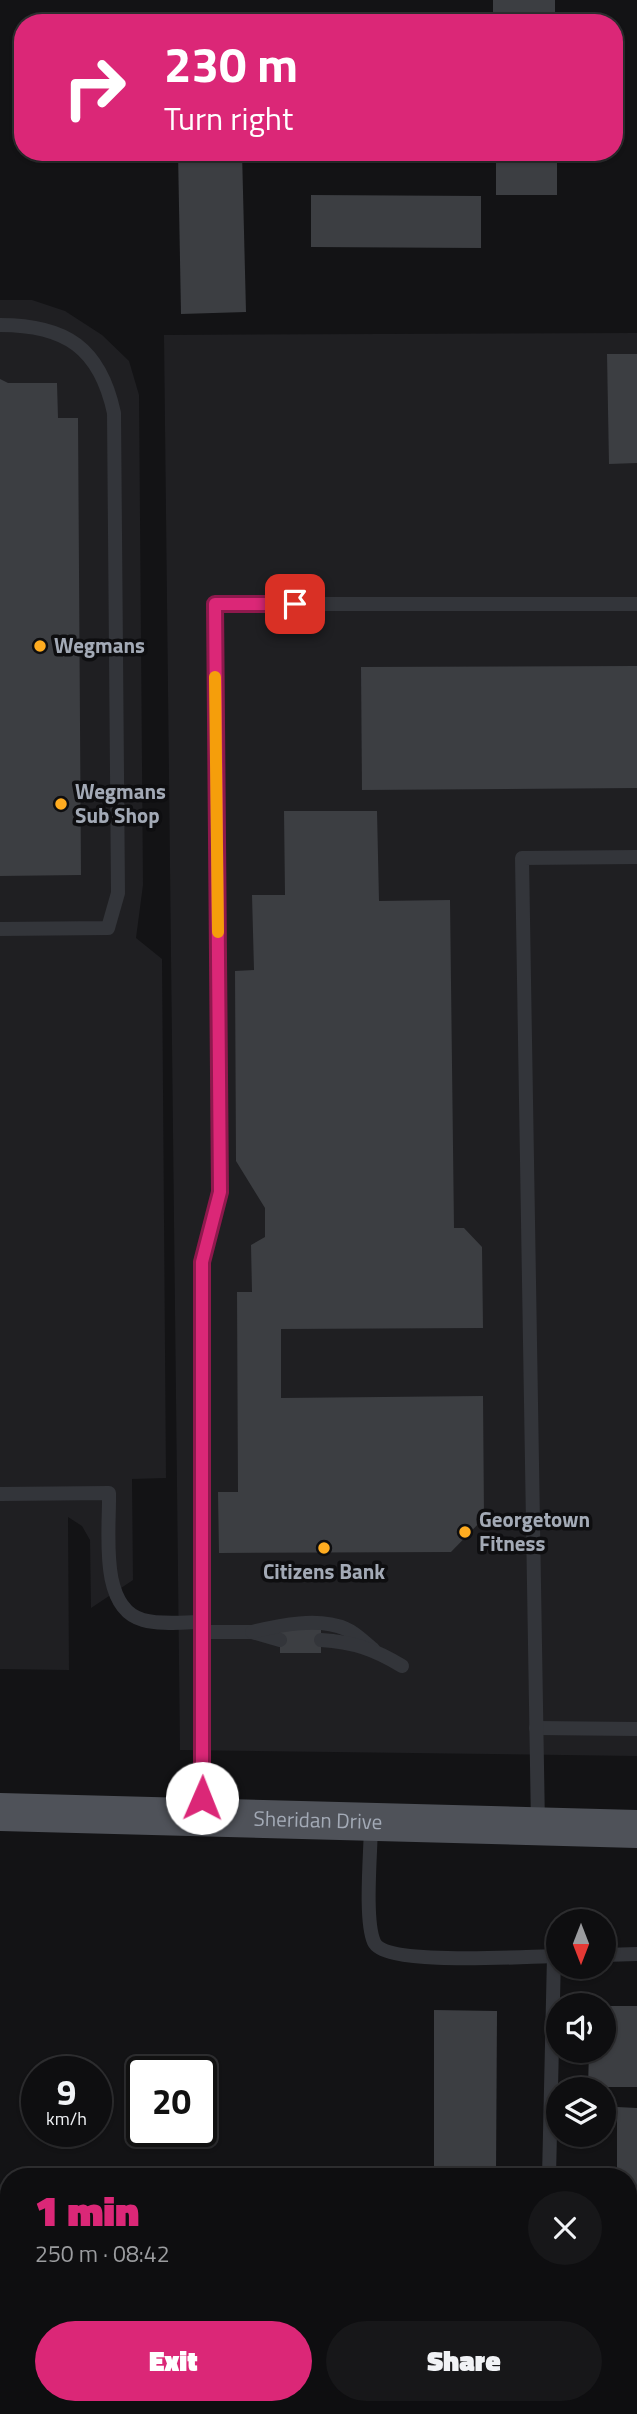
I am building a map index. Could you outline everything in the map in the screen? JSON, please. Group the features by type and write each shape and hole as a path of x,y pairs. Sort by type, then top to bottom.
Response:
{"main road":[{"name":"Sheridan Drive","path":"0,1812 637,1829"}],"lane":[{"path":"0,325 39,327 63,335 96,363 106,380 112,405 118,879 118,893 108,928 0,929"},
{"path":"201,1819 202,1262 220,1192 215,604 637,604"},
{"path":"538,1827 522,858 637,857"},
{"path":"0,1494 109,1493 111,1582 120,1604 130,1614 141,1619 252,1632 280,1640"},
{"path":"252,1632 280,1625 326,1625 346,1629 402,1666"},
{"path":"321,1640 350,1642 373,1649"},
{"path":"536,1728 637,1729"},
{"path":"371,1822 370,1923 374,1943 383,1952 410,1958 546,1956"},
{"path":"616,1955 637,1954"},
{"path":"550,2168 555,1979"}],"shaded area":[{"path":"0,300 32,300 65,311 102,335 129,361 139,395 143,885 136,938 162,959 166,1478 132,1479 133,1580 91,1608 90,1540 82,1526 68,1517 69,1670 0,1669"},
{"path":"637,333 637,1756 180,1750 164,335"}],"building":[{"path":"493,0 555,0 555,14 493,14"},
{"path":"178,161 242,161 246,312 181,314"},
{"path":"496,161 557,161 557,195 496,195"},
{"path":"311,195 481,196 481,248 311,247"},
{"path":"607,354 637,354 637,463 609,464"},
{"name":"Wegmans","path":"0,379 8,383 57,383 58,418 78,418 81,875 0,876"},
{"path":"637,666 637,788 362,790 361,667"},
{"path":"284,811 377,811 379,901 450,900 454,1228 464,1228 482,1247 483,1328 281,1329 281,1398 483,1396 484,1518 451,1552 219,1553 218,1492 238,1492 237,1292 252,1292 251,1245 265,1237 265,1208 236,1161 235,971 254,970 252,895 285,895"},
{"path":"321,1626 321,1653 280,1653 280,1627"},
{"path":"616,2006 637,2006 637,2087 616,2087 616,2077 588,2077 589,2063 616,2063"},
{"path":"434,2010 497,2011 496,2168 434,2168"},
{"path":"617,2107 637,2108 637,2168 617,2168"}],"slow traffic":[{"path":"215,677 218,932"}],"place":[{"name":"Wegmans","path":"40,646"},
{"name":"Wegmans Sub Shop","path":"61,804"},
{"name":"Georgetown Fitness","path":"465,1532"},
{"name":"Citizens Bank","path":"324,1548"}],"route":[{"path":"202,1798 202,1262 220,1192 215,604 295,604"}]}
